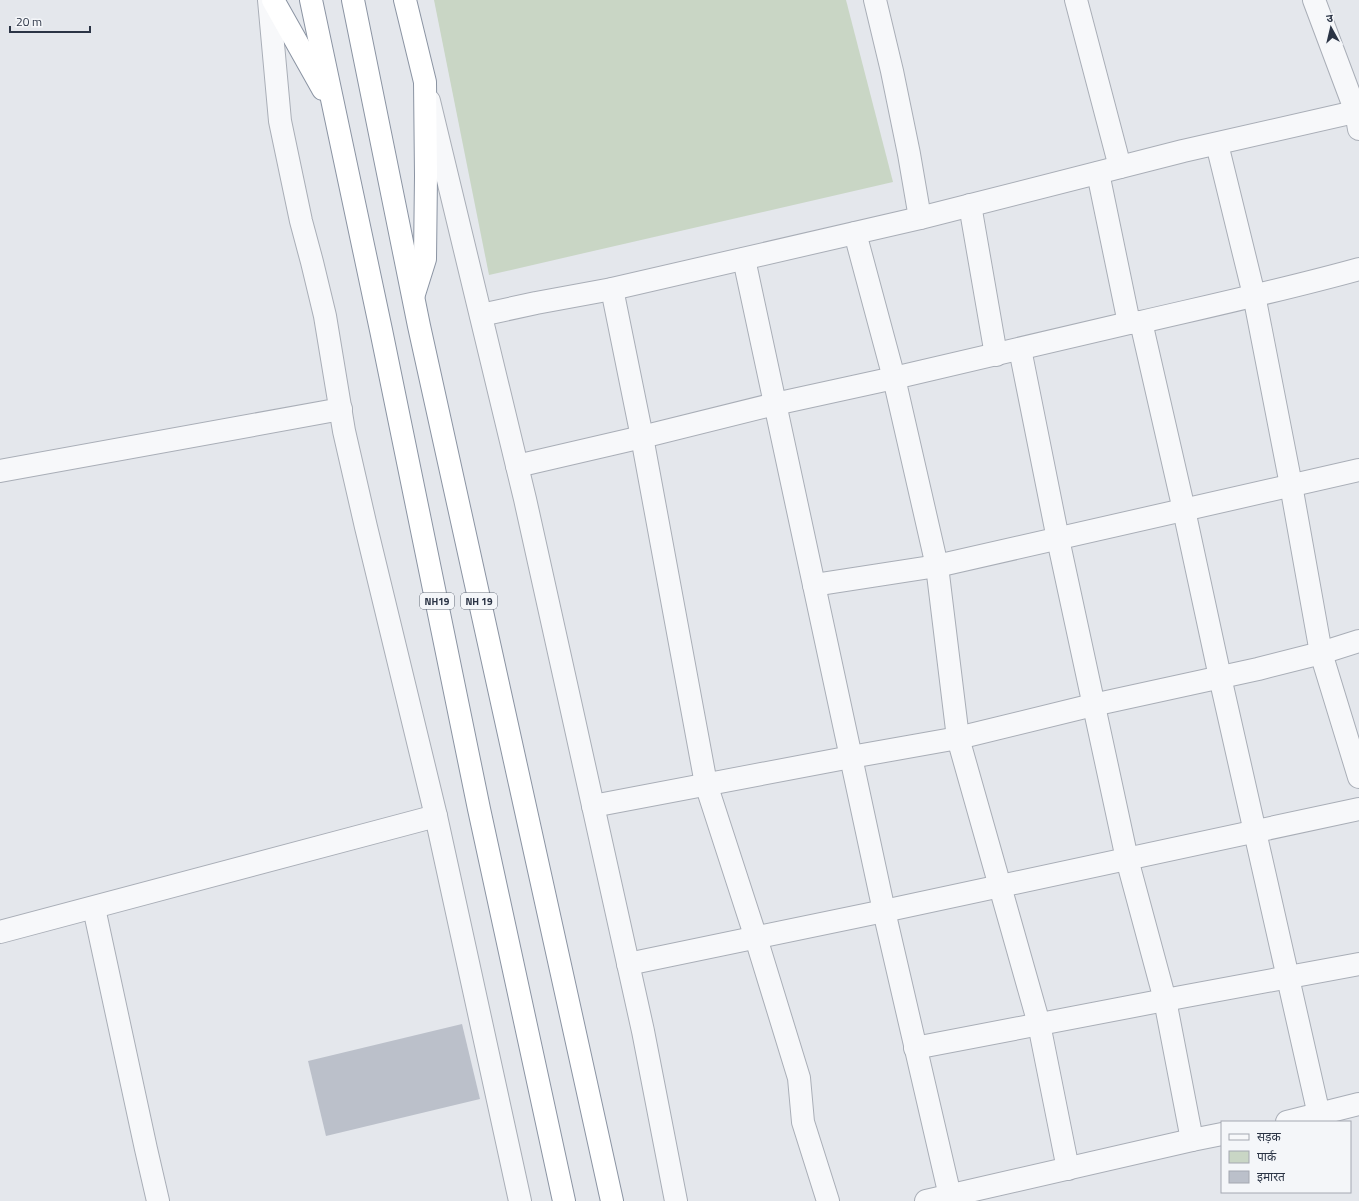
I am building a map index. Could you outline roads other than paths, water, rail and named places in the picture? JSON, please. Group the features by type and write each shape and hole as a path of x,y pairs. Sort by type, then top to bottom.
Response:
{"highway":[{"path":"273,0 334,108"},
{"name":"NH19","path":"311,0 381,330 481,817 564,1201"},
{"name":"NH 19","path":"353,0 413,297 612,1201"},
{"path":"405,0 425,82 425,259 413,297"}],"street":[{"path":"269,0 280,121 301,221 325,316 344,431 436,816 520,1201"},
{"path":"875,0 892,71 920,218"},
{"path":"1076,0 1120,167"},
{"path":"481,316 536,303 612,289 920,218 1217,144 1358,117 1314,0"},
{"path":"425,82 517,466 643,1031 676,1201"},
{"path":"1217,144 1254,295 1291,485 1321,653 1359,777"},
{"path":"1098,173 1135,323 1184,510 1220,677 1319,1115"},
{"path":"970,205 996,355"},
{"path":"855,233 894,378 937,566 958,738 1039,1024 1068,1169"},
{"path":"744,259 884,911 950,1196"},
{"path":"517,466 775,404 1301,285 1359,269"},
{"path":"612,289 642,437 706,784 756,938 799,1078 803,1122 828,1201"},
{"path":"1020,349 1093,705 1127,859 1165,1000 1192,1140"},
{"path":"0,472 341,409"},
{"path":"814,585 937,566 1359,470"},
{"path":"593,806 958,738 1093,705 1258,669 1321,653 1359,641"},
{"path":"628,964 884,911 1359,809"},
{"path":"0,932 436,816"},
{"path":"94,908 158,1201"},
{"path":"915,1048 1359,964"},
{"path":"1292,1121 1359,1104"},
{"path":"926,1201 1221,1134"}]}
